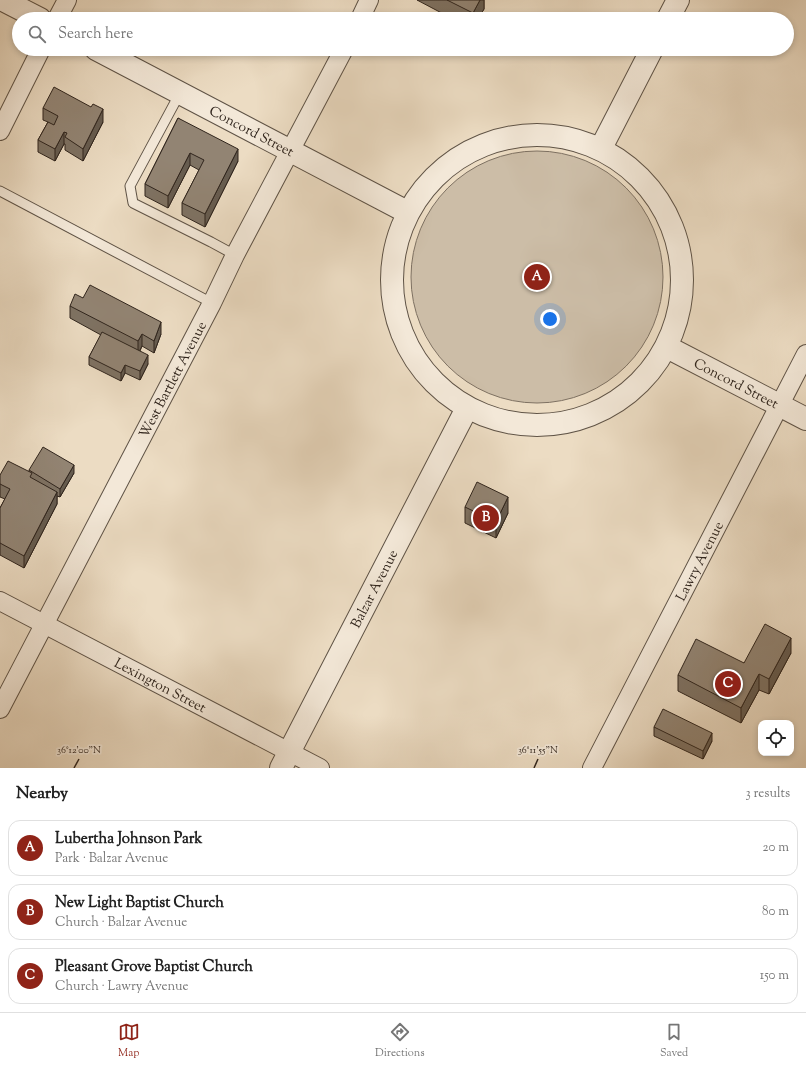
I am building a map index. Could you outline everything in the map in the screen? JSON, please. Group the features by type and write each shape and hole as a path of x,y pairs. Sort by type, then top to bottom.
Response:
{"street":[{"path":"3,0 26,12"},
{"path":"61,12 67,0"},
{"path":"364,12 370,0"},
{"path":"672,12 678,0"},
{"path":"0,131 38,56"},
{"name":"Concord Street","path":"109,56 407,212"},
{"name":"West Bartlett Avenue","path":"0,709 212,303 235,255 340,56"},
{"path":"601,148 648,56"},
{"path":"557,134 601,148 640,175 668,214 682,259 680,307 667,347 641,382 612,405 577,420 540,426 502,422 467,408 432,382 406,345 392,303 392,258 407,212 432,178 468,150 512,135 557,134"},
{"name":"Concord Street","path":"667,347 806,419"},
{"name":"Lawry Avenue","path":"592,768 806,354"},
{"name":"Balzar Avenue","path":"285,760 467,408"},
{"name":"Lexington Street","path":"0,601 44,624 285,760 320,768"}],"lane":[{"path":"180,93 130,186 133,203 235,255"},
{"path":"0,191 212,303"}],"shaded area":[{"path":"537,151 562,154 585,161 607,172 626,188 642,207 653,229 660,252 663,277 660,302 653,325 642,347 626,366 607,382 585,393 562,400 537,403 512,400 489,393 467,382 448,366 432,347 421,325 414,302 411,277 414,252 421,229 432,207 448,188 467,172 489,161 512,154"}],"building":[{"path":"447,0 480,0 474,12"},
{"path":"54,87 91,107 93,104 103,109 83,149 65,137 67,133 64,132 55,149 38,140 48,122 54,125 58,116 43,108"},
{"path":"178,118 238,149 205,214 182,203 204,160 190,153 168,196 145,184"},
{"path":"90,285 161,322 154,341 142,334 138,341 70,306 75,294 83,298"},
{"path":"102,332 148,355 140,371 125,365 121,373 89,357"},
{"path":"43,447 74,465 60,489 29,470"},
{"path":"8,461 32,473 30,477 57,492 24,556 0,543 0,508 10,489 0,484 0,475"},
{"path":"477,482 508,497 496,522 465,507"},
{"path":"765,624 791,638 769,679 759,674 741,708 678,675 696,639 744,663"},
{"path":"663,709 712,733 703,751 654,727"}],"place":[{"name":"Lubertha Johnson Park","path":"537,277"},
{"name":"New Light Baptist Church","path":"486,518"},
{"name":"Pleasant Grove Baptist Church","path":"728,684"}]}
